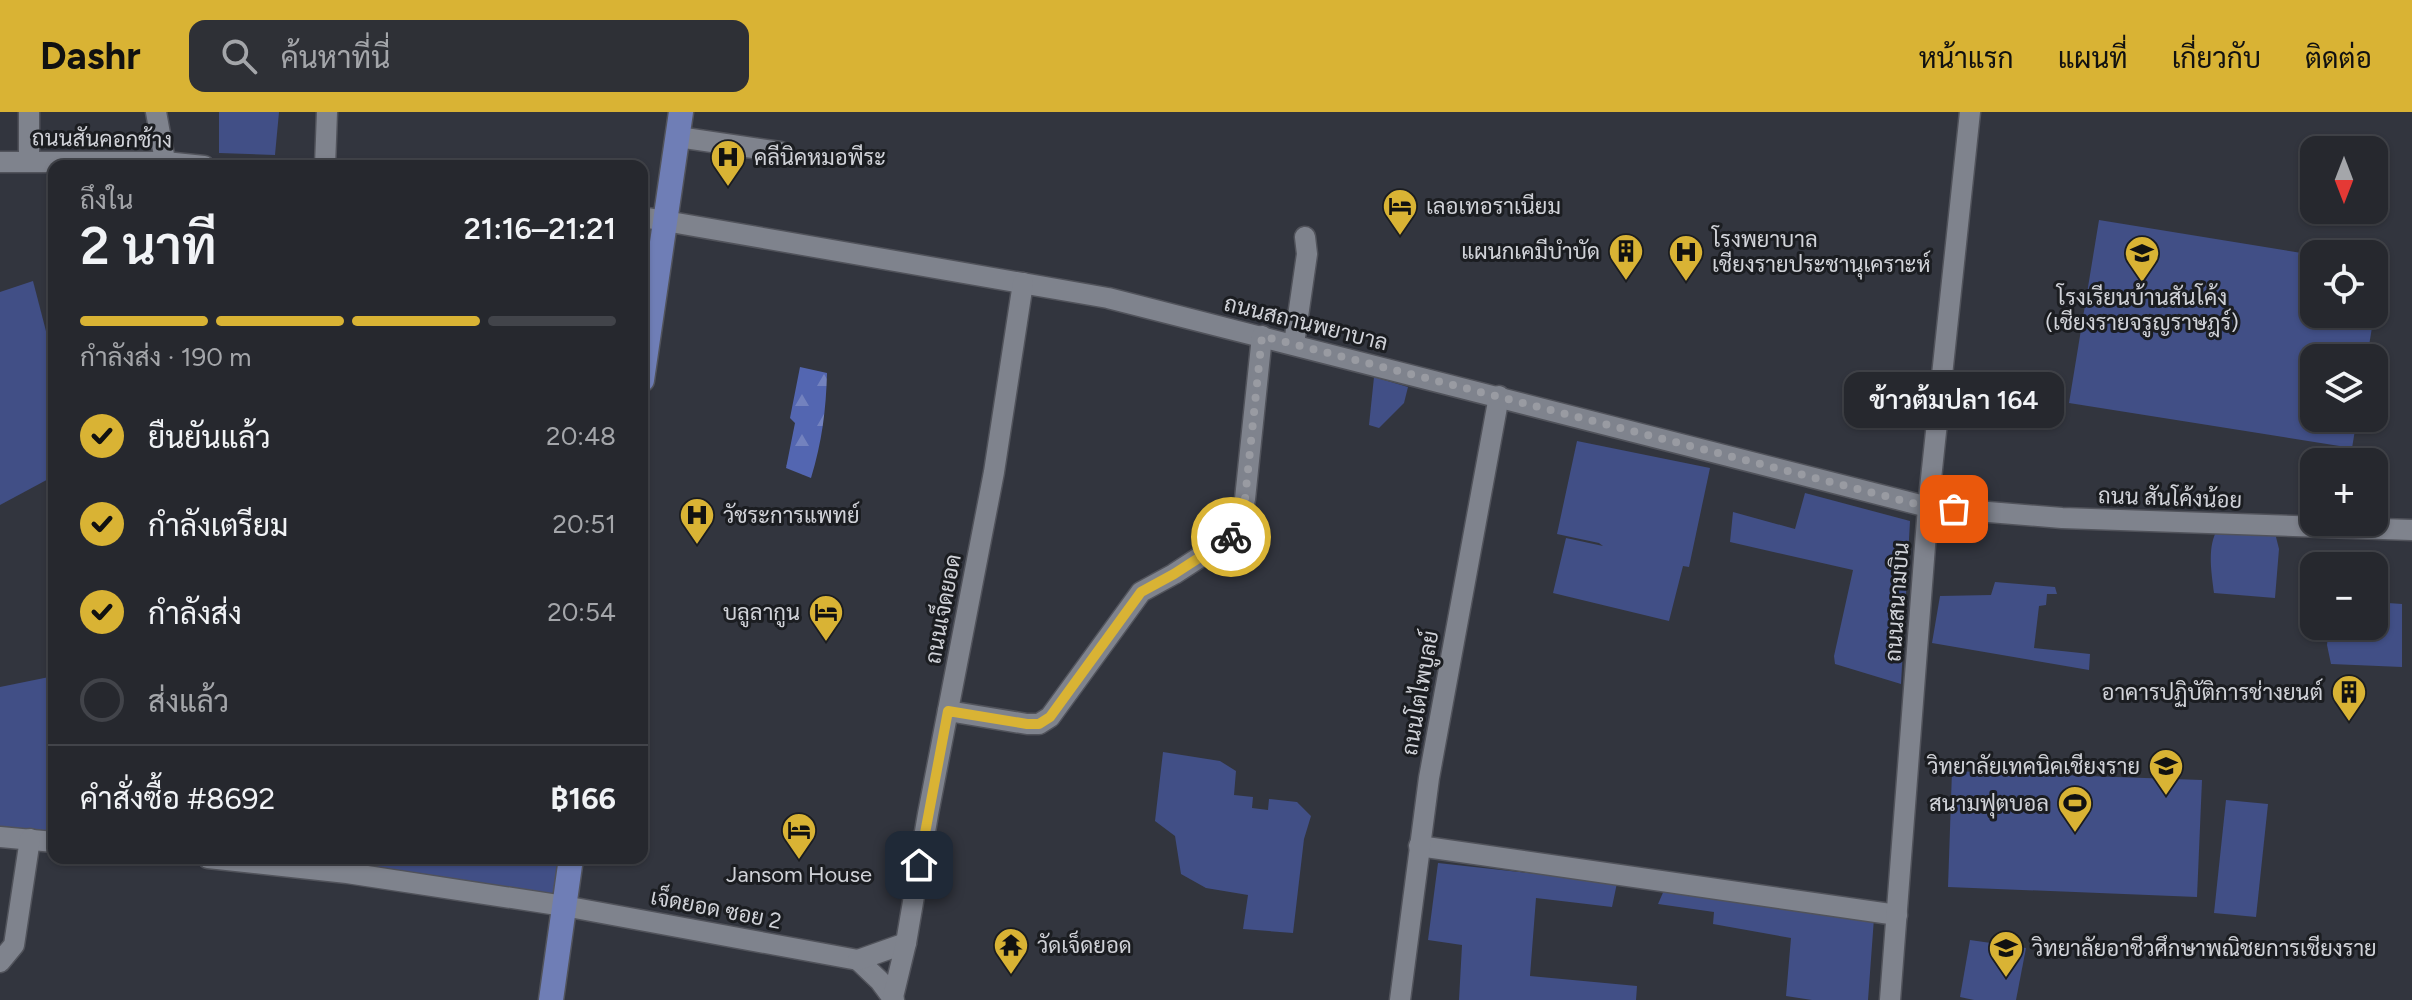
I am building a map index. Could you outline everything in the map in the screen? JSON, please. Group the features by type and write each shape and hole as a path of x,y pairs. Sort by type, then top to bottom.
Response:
{"main road":[{"path":"648,300 654,219 678,137 681,112"},
{"path":"551,1000 570,864"}],"street":[{"path":"29,112 29,161"},
{"path":"156,112 165,160"},
{"path":"325,160 327,112"},
{"name":"ถนนสนามบิน","path":"1890,1000 1928,507 1970,112"},
{"path":"678,137 780,152"},
{"name":"ถนนสันคอกช้าง","path":"0,162 48,161"},
{"name":"ถนนสถานพยาบาล","path":"654,219 1108,298 1928,507"},
{"path":"1294,344 1307,254 1305,237"},
{"name":"ถนนเจ็ดยอด","path":"894,998 994,472 1023,283"},
{"path":"948,711 1039,724 1050,717 1141,592 1237,533 1245,499 1262,336"},
{"name":"ถนนโตไพบูลย์","path":"1400,1000 1429,778 1499,396"},
{"name":"ถนน สันโค้งน้อย","path":"1928,507 2062,518 2412,530"},
{"path":"0,837 48,841"},
{"path":"0,962 14,945 30,839"},
{"path":"1419,846 1897,915"},
{"name":"เจ็ดยอด ซอย 2","path":"264,864 347,873 564,906 858,960"},
{"path":"858,960 906,943"},
{"name":"ถนนเจ็ดยอด","path":"858,960 894,998"}],"shaded area":[{"path":"219,112 279,112 275,155 219,153"},
{"path":"2099,220 2300,253 2300,328 2372,328 2369,344 2300,344 2300,432 2355,432 2352,448 2069,403"},
{"path":"33,281 48,339 48,479 0,505 0,292"},
{"path":"1374,377 1408,387 1404,403 1379,428 1369,425"},
{"path":"1577,441 1710,468 1689,567 1683,566 1669,621 1553,593 1566,538 1603,546 1557,534"},
{"path":"1805,493 1910,521 1901,684 1835,664 1834,656 1853,570 1730,542 1733,512 1795,529"},
{"path":"2216,532 2275,533 2279,549 2275,598 2214,593 2211,554"},
{"path":"1995,582 2055,587 2057,594 2047,594 2046,605 2039,606 2034,648 2090,654 2089,670 1932,643 1940,596 1991,595"},
{"path":"2388,603 2402,604 2402,667 2331,664 2328,640 2388,640"},
{"path":"48,677 48,843 0,837 0,687"},
{"path":"1163,752 1220,761 1236,771 1234,795 1253,797 1252,808 1268,810 1269,799 1297,802 1311,816 1304,839 1293,933 1243,929 1248,895 1206,888 1181,874 1175,836 1155,821"},
{"name":"สนามฟุตบอล","path":"1952,771 2202,780 2197,897 1948,887"},
{"path":"2226,800 2268,804 2256,917 2214,913"},
{"path":"1438,863 1617,883 1612,907 1536,898 1530,976 1637,986 1636,1000 1459,1000 1462,945 1428,940"},
{"path":"219,864 570,864 564,906"},
{"path":"1665,888 1874,918 1868,1000 1812,1000 1786,996 1791,938 1713,924 1714,912 1658,904"},
{"path":"1970,940 2026,948 2016,1000 1960,997"}],"green space":[{"path":"800,367 827,373 823,426 811,478 786,468 795,423 790,418"}],"way so far":[{"path":"1231,537 1237,533 1245,499 1262,336 1928,507 1954,509"}],"place":[{"name":"คลีนิคหมอพีระ","path":"728,188"},
{"name":"เลอเทอราเนียม","path":"1400,237"},
{"name":"แผนกเคมีบำบัด","path":"1626,282"},
{"name":"โรงพยาบาล เชียงรายประชานุเคราะห์","path":"1686,283"},
{"name":"โรงเรียนบ้านสันโค้ง (เชียงรายจรูญราษฎร์)","path":"2142,284"},
{"name":"ข้าวต้มปลา 164","path":"1954,509"},
{"name":"วัชระการแพทย์","path":"697,546"},
{"name":"บลูลากูน","path":"826,643"},
{"name":"อาคารปฏิบัติการช่างยนต์","path":"2349,723"},
{"name":"วิทยาลัยเทคนิคเชียงราย","path":"2166,797"},
{"name":"สนามฟุตบอล","path":"2075,834"},
{"name":"Jansom House","path":"799,861"},
{"name":"วัดเจ็ดยอด","path":"1011,976"},
{"name":"วิทยาลัยอาชีวศึกษาพณิชยการเชียงราย","path":"2006,979"}],"route":[{"path":"919,865 948,711 1039,724 1050,717 1141,592 1231,537"}]}
